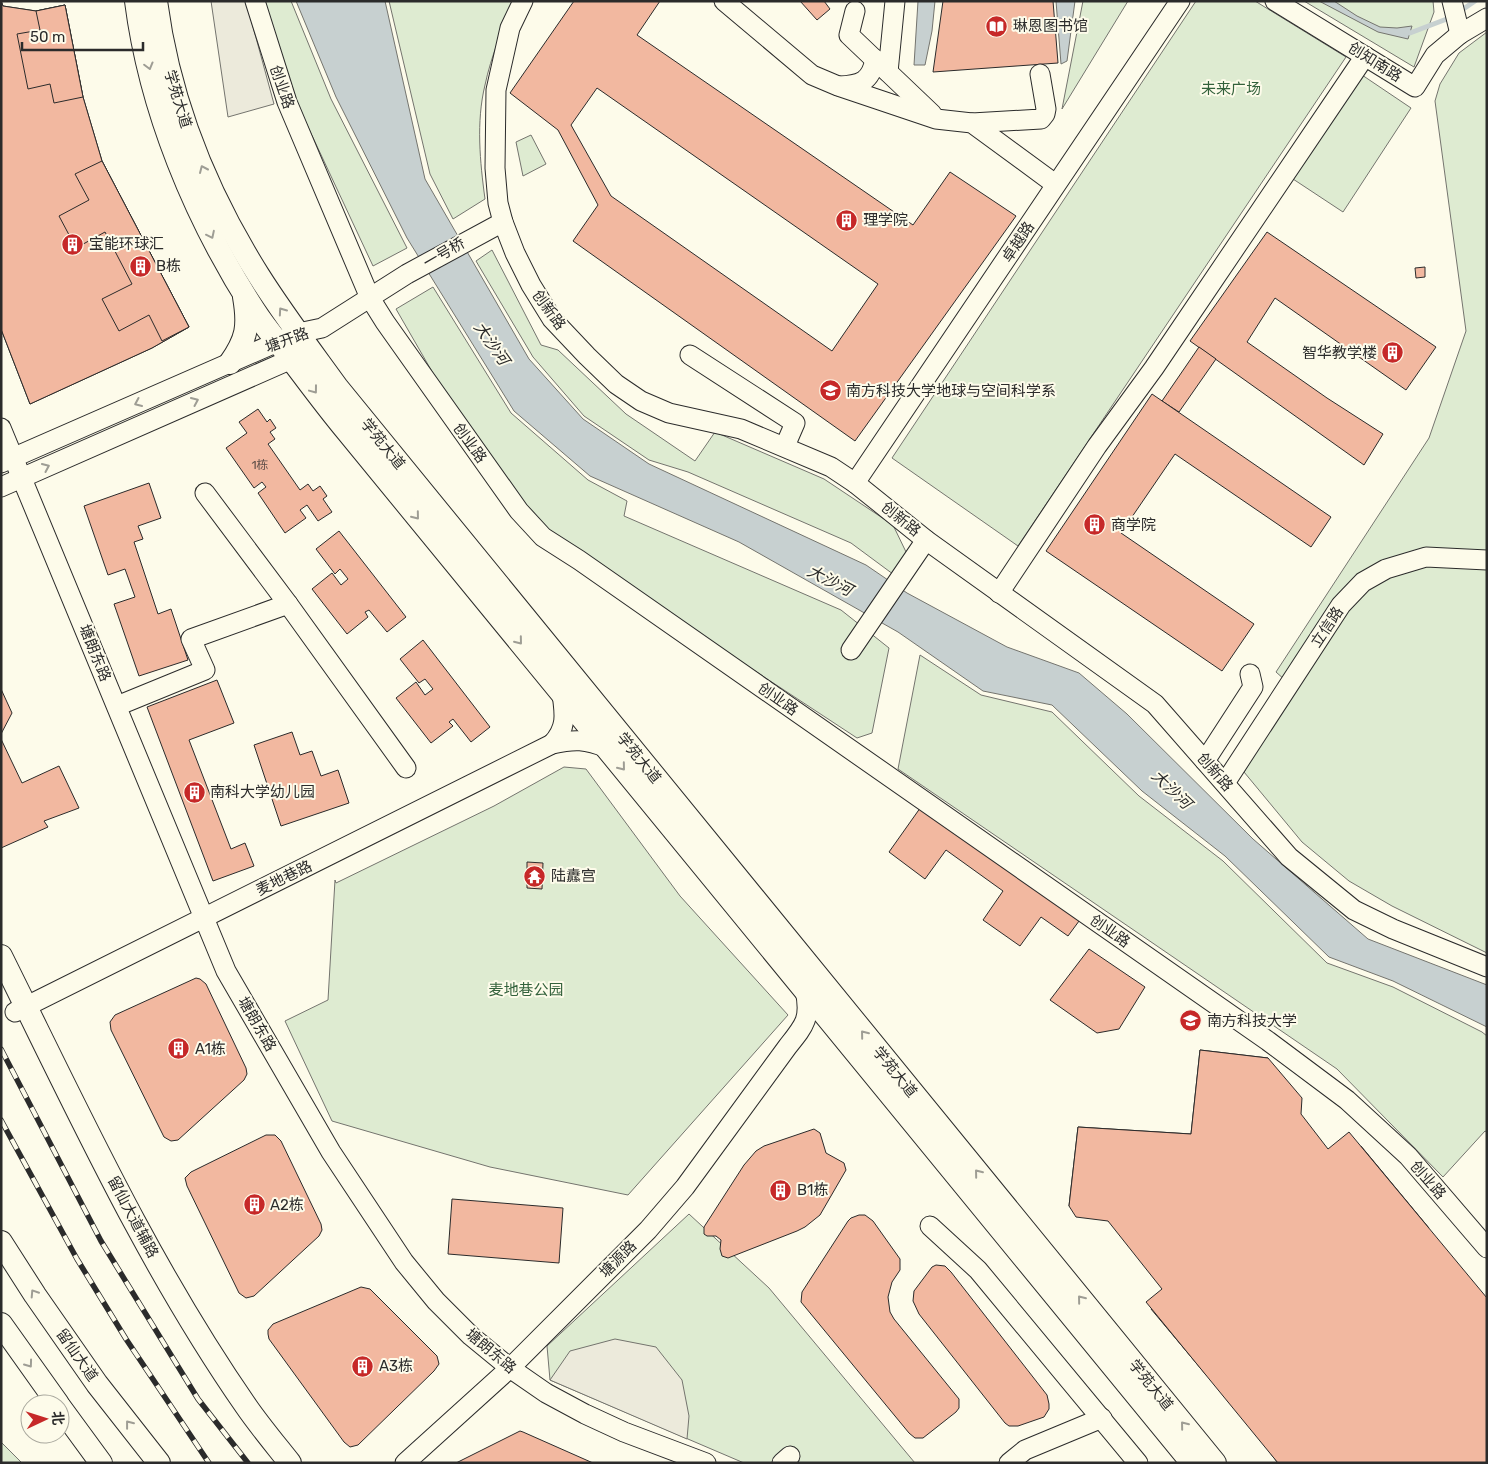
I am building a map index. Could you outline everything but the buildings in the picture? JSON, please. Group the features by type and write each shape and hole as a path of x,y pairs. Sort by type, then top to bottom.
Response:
{"main road":[{"name":"学苑大道","path":"136,1 145,54 170,138 200,213 244,294 365,422 1214,1463"},
{"name":"学苑大道","path":"156,1 165,56 173,87 196,155 216,199 269,292 294,346 336,417 1192,1463"},
{"path":"230,363 242,347 246,329 244,294"},
{"name":"留仙大道辅路","path":"1,956 21,1009 135,1252 174,1321 210,1378 274,1463"},
{"name":"留仙大道辅路","path":"1,983 21,1009 194,1327 246,1406 290,1463"},
{"name":"留仙大道","path":"1,1242 35,1295 97,1384 159,1463"},
{"path":"1,1324 51,1394"},
{"path":"70,1421 101,1463"}],"street":[{"name":"创业路","path":"255,1 286,102 370,298 491,472 519,510 543,537 819,727 1268,1041 1347,1100 1408,1156 1487,1248"},
{"name":"创新路","path":"523,1 510,28 496,90 494,116 496,225 515,253 531,285 552,319 616,384 641,401 668,413 741,428 831,467 855,482 926,540 1155,704 1289,857 1354,910 1393,929 1487,967"},
{"path":"724,1 812,75 838,86 936,119 972,123 1041,119 1046,109 1040,74"},
{"path":"879,100 890,94 894,86 891,75 895,1"},
{"name":"卓越路","path":"855,482 1180,1"},
{"name":"创知南路","path":"1275,1 1414,86 1435,54 1460,34 1487,18"},
{"path":"1453,5 1460,34"},
{"path":"855,11 849,35 936,119"},
{"path":"999,593 1097,446 1154,368 1365,56"},
{"path":"838,86 854,85 865,80 871,73 875,59"},
{"path":"972,123 1051,181"},
{"name":"一号桥","path":"322,328 398,280 496,225"},
{"name":"塘开路","path":"1,486 294,346 322,328"},
{"name":"塘开路","path":"8,461 230,363 294,346"},
{"path":"690,355 794,423 785,446"},
{"name":"塘朗东路","path":"1,428 8,461 22,477 226,971 326,1145 404,1262 436,1301 471,1336 510,1368 546,1393 624,1432 706,1463"},
{"path":"205,493 288,604 406,768"},
{"path":"851,650 926,540"},
{"name":"立信路","path":"1224,783 1341,604 1363,582 1386,569 1426,557 1486,561"},
{"path":"117,706 205,670 191,639 288,604"},
{"path":"1205,761 1253,687 1250,674"},
{"path":"552,744 560,736 564,724 565,711 562,694"},
{"name":"麦地巷路","path":"21,1009 552,744 580,740 607,748"},
{"name":"塘源路","path":"405,1463 510,1368 648,1230 685,1188 802,1029 808,1012 805,990"},
{"path":"802,1029 818,1024 835,1026"},
{"path":"930,1226 978,1270 1138,1463"},
{"path":"1009,1463 1025,1450 1102,1418"}],"green space":[{"path":"261,1 291,1 331,99 407,248 373,266 294,97"},
{"path":"389,1 514,1 494,53 482,99 480,142 485,199 453,219 430,174"},
{"path":"1083,1 1128,1 1062,109"},
{"name":"未来广场","path":"1196,1 1255,1 1346,57 1018,546 892,458"},
{"path":"1304,1 1433,1 1434,12 1414,67"},
{"path":"1487,32 1487,953 1392,906 1349,881 1302,842 1244,772 1294,688 1276,672 1429,438 1466,331 1435,101 1440,84 1459,53"},
{"path":"1362,75 1411,108 1343,212 1293,179"},
{"path":"531,135 546,164 523,176 516,142"},
{"path":"492,250 541,345 558,350 626,414 695,461 715,432 824,479 893,525 907,554 901,580 851,543 688,472 649,460 584,416 533,357 476,261"},
{"path":"433,287 511,413 588,480 627,501 624,516 841,610 889,648 872,733 857,738 548,535 468,434 396,309"},
{"path":"920,655 981,695 1052,712 1139,796 1223,861 1327,963 1393,987 1487,1036 1487,1132 1485,1131 1443,1177 1337,1069 898,769"},
{"name":"麦地巷公园","path":"564,767 586,769 680,896 788,1015 628,1195 490,1167 332,1121 285,1021 328,1000 335,880 336,883 494,806"},
{"path":"689,1214 769,1288 915,1463 744,1463 550,1380 547,1346"},
{"path":"1,1442 22,1463 1,1463"}],"shaded area":[{"path":"211,1 246,1 274,104 228,117"},
{"path":"615,1339 656,1347 682,1380 689,1416 687,1439 550,1380 570,1351"}],"water":[{"name":"大沙河","path":"296,1 385,1 425,179 529,359 583,419 649,464 866,565 907,593 1007,647 1079,673 1127,714 1253,839 1368,939 1487,985 1487,1027 1393,981 1329,957 1225,856 1142,791 1052,705 983,691 898,632 739,542 590,476 514,411 407,238 336,97"},
{"path":"918,1 935,1 932,31 925,65 914,65"},
{"path":"1056,1 1075,1 1067,61 1061,64"},
{"path":"1319,1 1334,1 1357,16 1380,27 1397,28 1412,26 1408,39 1378,32"}],"waterway":[{"path":"1459,12 1475,1"},
{"path":"1406,32 1410,33 1452,17"}],"railway":[{"path":"1,1049 101,1241 198,1399 248,1463"},
{"path":"1,1120 77,1259 126,1339 209,1463"}],"place":[{"name":"琳恩图书馆","path":"997,26"},
{"name":"理学院","path":"847,220"},
{"name":"宝能环球汇","path":"73,244"},
{"name":"B栋","path":"140,266"},
{"name":"智华教学楼","path":"1393,353"},
{"name":"南方科技大学地球与空间科学系","path":"830,391"},
{"name":"商学院","path":"1095,525"},
{"name":"南科大学幼儿园","path":"194,792"},
{"name":"陆纛宫","path":"535,876"},
{"name":"南方科技大学","path":"1191,1021"},
{"name":"A1栋","path":"179,1049"},
{"name":"B1栋","path":"781,1190"},
{"name":"A2栋","path":"254,1205"},
{"name":"A3栋","path":"363,1366"}]}
